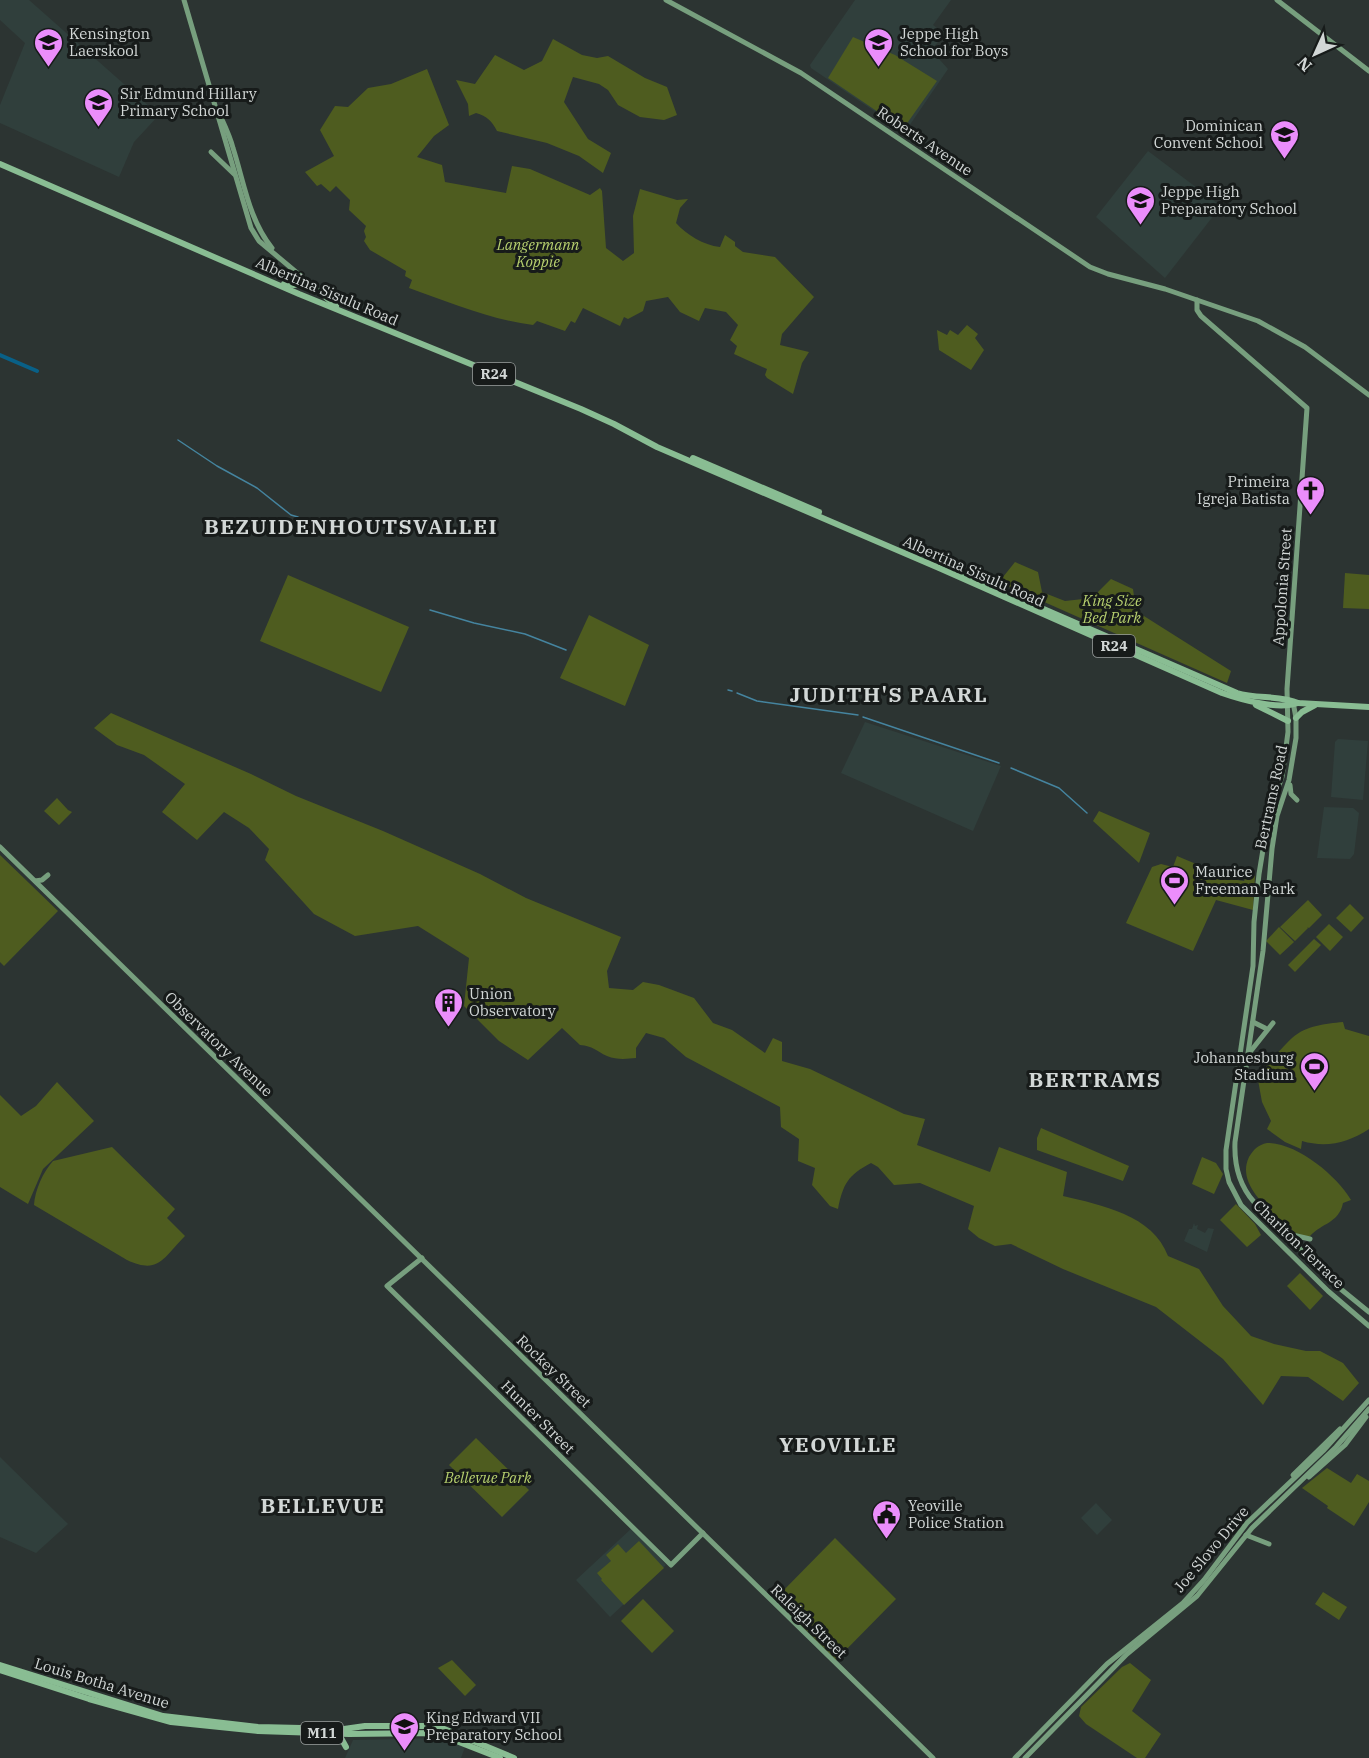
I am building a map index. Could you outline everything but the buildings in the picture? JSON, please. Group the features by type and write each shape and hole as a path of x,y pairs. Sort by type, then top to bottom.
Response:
{"main road":[{"path":"183,0 251,228 260,241 310,283 299,294"},
{"name":"Roberts Avenue","path":"666,0 801,73 1090,267 1258,321 1298,342 1369,395"},
{"path":"1277,0 1369,71"},
{"path":"216,106 233,146 256,225 277,254"},
{"path":"211,152 235,175"},
{"name":"Albertina Sisulu Road","path":"0,164 299,294 580,409 645,441 1065,625 1241,699 1291,701"},
{"name":"R24","path":"276,283 294,285 310,283 340,310"},
{"name":"Appolonia Street","path":"1197,300 1197,310 1201,316 1307,408 1291,701"},
{"name":"Albertina Sisulu Road","path":"645,441 653,441 1229,690 1254,697 1369,707"},
{"path":"1241,699 1274,712 1288,721"},
{"name":"Bertrams Road","path":"1235,1166 1235,1142 1263,951 1273,841 1278,811 1289,780 1296,738 1296,718 1291,701"},
{"name":"Bertrams Road","path":"1226,1169 1226,1150 1253,966 1258,882 1269,813 1282,777 1291,701"},
{"path":"1296,718 1302,712 1318,704"},
{"path":"1289,780 1290,792 1297,800"},
{"name":"Observatory Avenue","path":"0,847 422,1258"},
{"path":"35,881 42,880 48,875"},
{"path":"1253,1022 1265,1028"},
{"path":"1248,1055 1273,1023"},
{"name":"Charlton Terrace","path":"1235,1166 1241,1183 1250,1197 1337,1286 1369,1312"},
{"name":"Charlton Terrace","path":"1226,1169 1231,1187 1241,1205 1311,1276 1369,1326"},
{"path":"1284,1233 1310,1239"},
{"name":"Hunter Street","path":"422,1258 387,1286 671,1565 703,1533"},
{"name":"Rockey Street","path":"422,1258 669,1500"},
{"path":"1287,1484 1298,1469 1369,1400"},
{"name":"Joe Slovo Drive","path":"1025,1758 1127,1654 1191,1602 1246,1535 1302,1480 1369,1400"},
{"path":"1302,1480 1321,1467 1345,1445 1369,1411"},
{"name":"Joe Slovo Drive","path":"1015,1758 1115,1657 1183,1603 1247,1523 1287,1484 1342,1440 1369,1411"},
{"name":"Raleigh Street","path":"669,1500 933,1758"},
{"path":"1246,1535 1269,1544"},
{"name":"Louis Botha Avenue","path":"0,1665 163,1716 258,1727 344,1729 365,1726 437,1726 514,1758"},
{"name":"Louis Botha Avenue","path":"0,1670 162,1720 238,1730 336,1734 436,1733 500,1758"},
{"path":"336,1734 346,1747"}],"shaded area":[{"path":"0,0 29,0 159,115 134,142 119,177 0,123 0,105 25,43 0,20"},
{"name":"Jeppe High School for Boys","path":"855,0 951,0 933,25 945,34 931,50 948,69 905,132 811,68 810,65"},
{"path":"1148,151 1221,206 1165,278 1096,217"},
{"path":"865,722 1001,766 973,831 841,773"},
{"path":"1338,739 1368,741 1363,800 1331,797 1335,742"},
{"path":"1324,807 1353,808 1359,813 1354,854 1350,859 1317,858"},
{"path":"1194,1223 1195,1226 1198,1225 1197,1229 1205,1233 1208,1228 1214,1229 1207,1252 1184,1241"},
{"path":"0,1457 68,1524 36,1553 0,1537"},
{"path":"1096,1503 1112,1520 1097,1535 1081,1518"},
{"path":"632,1528 666,1565 610,1617 576,1580"},
{"name":"King Edward VII Preparatory School","path":"444,1738 465,1747 461,1758 345,1758 353,1740"}],"green space":[{"path":"853,37 895,55 937,81 903,129 828,78"},
{"path":"553,39 582,55 597,58 608,56 645,78 667,87 677,115 664,120 640,117 618,105 608,90 599,84 573,77 564,102 588,139 611,153 603,173 579,156 547,143 497,131 489,119 480,114 469,116 468,104 456,80 475,84 495,55 524,70 542,61"},
{"name":"Langermann Koppie","path":"427,69 449,125 434,136 417,157 442,165 445,182 506,193 512,166 530,169 590,195 600,188 606,248 623,261 634,253 633,216 640,189 677,200 688,199 680,208 676,223 685,232 702,242 720,247 725,235 743,252 775,257 814,297 782,334 780,345 809,352 802,363 793,394 767,378 765,375 767,369 734,354 737,346 730,340 738,325 726,312 705,308 699,321 680,312 668,297 646,301 643,311 628,319 624,317 620,326 583,308 575,323 571,321 565,331 537,321 533,325 486,315 409,288 412,280 405,276 406,271 370,250 364,241 366,226 349,210 350,200 336,186 330,192 321,184 317,186 305,172 334,156 320,130 335,106 348,107 368,88 391,84"},
{"path":"967,325 978,334 975,338 984,350 971,370 939,350 937,330 947,335 950,330 958,335"},
{"name":"King Size Bed Park","path":"1015,562 1038,572 1042,592 1065,601 1092,598 1111,579 1133,589 1136,611 1231,671 1227,683 999,582"},
{"path":"1345,573 1369,575 1369,609 1343,608"},
{"path":"288,575 409,627 381,692 260,641"},
{"path":"589,615 649,645 625,706 560,678"},
{"path":"111,713 296,796 480,874 526,898 621,937 607,971 609,988 633,990 643,982 659,985 694,998 713,1023 732,1030 765,1053 773,1038 782,1042 782,1061 810,1069 904,1114 925,1119 917,1145 990,1172 999,1147 1067,1172 1063,1196 1109,1208 1138,1221 1161,1242 1168,1256 1199,1269 1223,1306 1251,1336 1306,1351 1320,1351 1343,1363 1359,1383 1343,1401 1308,1377 1281,1376 1263,1405 1223,1359 1156,1307 1063,1269 1011,1244 995,1246 979,1238 968,1229 974,1206 920,1183 894,1185 878,1167 871,1163 848,1181 838,1209 830,1206 812,1185 815,1168 798,1161 799,1139 781,1127 780,1107 686,1057 664,1038 646,1033 636,1048 636,1058 618,1059 588,1046 580,1045 562,1028 528,1060 499,1041 464,1006 469,958 418,926 355,936 314,914 265,860 269,849 249,828 224,812 197,840 162,812 185,784 144,755 117,745 94,728"},
{"path":"57,798 72,812 59,825 44,811"},
{"path":"1099,811 1150,833 1139,863 1093,821"},
{"path":"0,855 58,911 4,966 0,962"},
{"name":"Maurice Freeman Park","path":"1177,856 1220,874 1224,878 1244,881 1248,872 1255,876 1253,910 1216,900 1193,951 1126,923 1152,867 1161,864 1173,867"},
{"path":"1308,900 1322,915 1295,941 1280,927"},
{"path":"1350,904 1364,918 1351,932 1336,918"},
{"path":"1329,924 1343,937 1330,951 1316,937"},
{"path":"1279,927 1294,942 1280,955 1266,941"},
{"path":"1314,939 1321,945 1295,972 1288,965"},
{"name":"Johannesburg Stadium","path":"1343,1022 1345,1029 1369,1036 1369,1129 1353,1138 1337,1143 1320,1144 1302,1141 1301,1149 1285,1142 1267,1129 1271,1121 1262,1102 1258,1080 1266,1061 1298,1034 1316,1026"},
{"path":"57,1082 94,1121 43,1169 28,1204 0,1187 0,1095 21,1116 36,1106"},
{"path":"1041,1128 1129,1166 1123,1181 1037,1150 1037,1138"},
{"path":"1267,1143 1291,1148 1315,1162 1336,1181 1351,1200 1343,1203 1334,1219 1310,1236 1299,1236 1270,1211 1253,1191 1246,1169 1249,1157 1256,1148"},
{"path":"112,1147 175,1209 167,1218 185,1236 160,1262 154,1265 146,1266 127,1260 34,1205 40,1182 53,1161"},
{"path":"1202,1157 1216,1163 1223,1174 1214,1194 1192,1184"},
{"path":"1236,1204 1255,1224 1261,1235 1247,1247 1220,1220"},
{"path":"1300,1273 1323,1296 1310,1310 1287,1286"},
{"name":"Bellevue Park","path":"476,1438 529,1490 502,1517 449,1465"},
{"path":"1327,1468 1351,1483 1357,1474 1369,1481 1369,1502 1354,1526 1302,1488"},
{"path":"835,1538 896,1599 836,1660 775,1599"},
{"path":"639,1541 664,1568 624,1605 597,1573 611,1561 606,1555 618,1544 626,1553"},
{"path":"1323,1592 1347,1607 1339,1620 1315,1604"},
{"path":"643,1599 674,1631 652,1653 621,1621"},
{"path":"452,1660 476,1685 465,1696 438,1668"},
{"path":"1130,1663 1151,1680 1132,1711 1161,1734 1145,1758 1137,1758 1086,1724 1079,1716 1081,1707 1122,1667"}],"waterway":[{"path":"0,355 37,371"},
{"path":"178,440 217,466 257,488 291,515 298,517"},
{"path":"430,610 474,623 525,634 566,650"},
{"path":"728,690 732,691"},
{"path":"737,693 757,701 858,715"},
{"path":"863,717 999,763"},
{"path":"1011,768 1059,788 1087,813"}],"place":[{"name":"Kensington Laerskool","path":"48,68"},
{"name":"Jeppe High School for Boys","path":"879,68"},
{"name":"Sir Edmund Hillary Primary School","path":"99,128"},
{"name":"Dominican Convent School","path":"1284,160"},
{"name":"Jeppe High Preparatory School","path":"1140,226"},
{"name":"Primeira Igreja Batista","path":"1311,516"},
{"name":"Maurice Freeman Park","path":"1174,906"},
{"name":"Union Observatory","path":"448,1028"},
{"name":"Johannesburg Stadium","path":"1315,1092"},
{"name":"Yeoville Police Station","path":"887,1540"},
{"name":"King Edward VII Preparatory School","path":"405,1752"}],"district":[{"name":"BEZUIDENHOUTSVALLEI","path":"351,526"},
{"name":"JUDITH'S PAARL","path":"889,694"},
{"name":"BERTRAMS","path":"1095,1079"},
{"name":"YEOVILLE","path":"838,1444"},
{"name":"BELLEVUE","path":"323,1505"}]}
